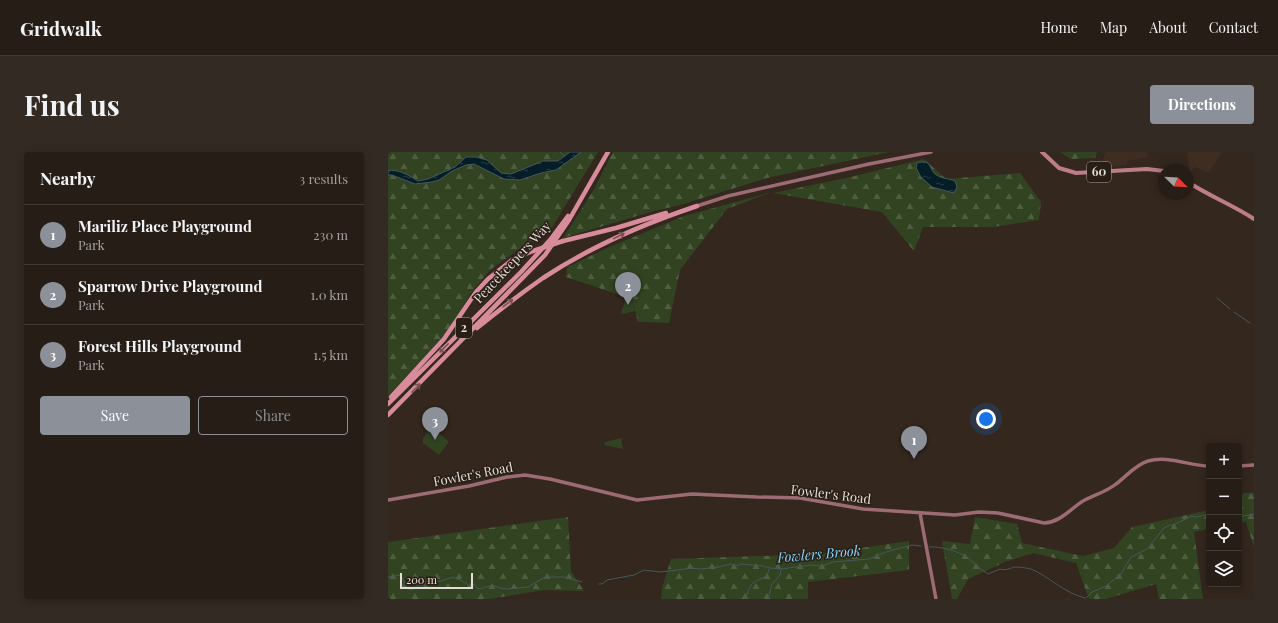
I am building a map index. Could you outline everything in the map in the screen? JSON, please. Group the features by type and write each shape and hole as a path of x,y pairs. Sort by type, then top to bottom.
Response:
{"highway":[{"name":"Peacekeepers Way","path":"388,415 545,255 562,231 608,152"},
{"name":"Peacekeepers Way","path":"388,404 531,261 580,200"},
{"path":"388,400 444,339 476,292 488,279 512,260 530,252 563,241 616,228 673,211 697,206"},
{"path":"456,346 513,299 544,277 582,254 667,216 697,206"}],"main road":[{"name":"60","path":"1042,152 1059,168 1076,173 1147,169 1158,170"},
{"path":"1194,186 1205,193 1239,209 1254,219"}],"street":[{"path":"697,206 728,196 862,165 931,152"},
{"name":"Fowler's Road","path":"388,500 469,486 507,476 525,475 637,500 692,494 800,498 863,509 955,515 980,512 1008,515 1040,523 1050,523 1061,518 1082,502 1112,486 1142,463 1151,460 1164,459 1206,466"},
{"path":"1242,466 1254,465"},
{"path":"920,513 936,599"}],"shaded area":[{"path":"1105,152 1147,152 1148,157 1127,161 1127,165 1101,168"},
{"path":"1187,152 1222,152 1209,173 1195,167 1194,168 1194,164 1189,164"}],"green space":[{"path":"388,152 598,152 551,229 525,245 490,270 471,293 452,324 435,347 388,396"},
{"path":"613,152 889,152 767,178 680,205 654,211 563,238 593,191"},
{"path":"1060,152 1097,152 1095,158 1071,159"},
{"path":"924,159 946,179 1020,173 1041,202 1039,220 993,227 923,227 914,251 882,212 773,193 846,178"},
{"path":"772,192 727,209 680,270 669,323 638,322 632,299 566,277 567,267 607,248 684,216"},
{"path":"626,298 632,299 635,311 623,314 621,313"},
{"path":"432,427 449,442 439,455 423,443 423,438"},
{"path":"621,438 623,449 604,445 605,442"},
{"path":"1243,493 1254,493 1254,547 1246,522 1242,523"},
{"path":"1206,511 1206,530 1194,532 1203,599 1159,599 1156,584 1106,599 1089,599 1076,563 1033,553 1005,562 968,579 957,599 952,599 942,541 970,544 975,517 1017,524 1022,543 1083,556 1114,548 1132,527"},
{"path":"568,517 571,571 584,591 544,590 490,599 388,599 388,542"},
{"path":"909,541 909,570 808,582 808,599 661,599 662,588 671,559 819,554"}],"water":[{"path":"570,152 581,152 556,170 520,180 504,179 474,164 466,165 452,171 439,180 432,182 415,184 392,175 388,175 388,171 392,170 403,173 418,181 428,179 455,167 466,157 476,157 487,160 501,173 511,174 543,161 558,161"},
{"path":"927,162 936,175 955,181 957,187 954,193 932,187 921,177 916,168 917,163"}],"waterway":[{"path":"560,152 564,156"},
{"path":"1217,298 1230,309"},
{"path":"1234,312 1250,323"},
{"name":"Fowlers Brook","path":"1242,516 1254,514"},
{"name":"Fowlers Brook","path":"1086,598 1092,592 1106,586 1121,574 1131,557 1147,549 1164,528 1192,516 1197,517 1206,515"},
{"name":"Fowlers Brook","path":"599,584 602,584 607,580 634,575 644,570 660,572 692,568 700,569 718,567 731,564 735,566 742,564 781,569 811,565 822,566 833,562 869,559 886,552 912,545 921,546"},
{"name":"Fowlers Brook","path":"929,547 944,548 959,553 968,558 988,574 1000,569 1006,570 1015,567 1031,569 1077,596 1085,598"},
{"path":"746,599 750,586 767,576 769,569"},
{"path":"768,599 772,584 780,575 781,570"},
{"name":"Fowlers Brook","path":"388,577 401,575 407,588 411,590 419,586 429,585 453,577 469,586 473,584 479,589 493,585 507,589 528,587 545,577 564,577 582,582"}],"place":[{"name":"Sparrow Drive Playground","path":"628,305"},
{"name":"Forest Hills Playground","path":"435,440"},
{"name":"Mariliz Place Playground","path":"914,459"}]}
